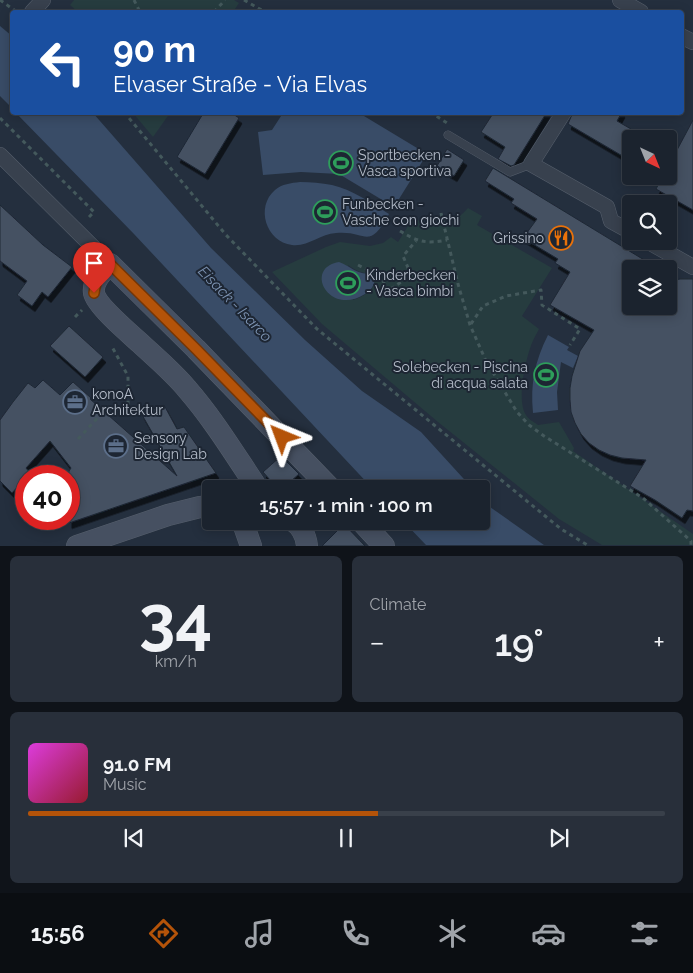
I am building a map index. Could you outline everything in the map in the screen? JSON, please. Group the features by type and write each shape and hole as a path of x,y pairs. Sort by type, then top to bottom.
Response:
{"street":[{"path":"562,115 531,164 607,207 611,221 622,227"},
{"path":"0,155 196,349 321,480"},
{"path":"663,250 693,267"},
{"path":"110,264 96,282 94,293 99,303 186,387 210,417 252,480"},
{"path":"77,546 202,506"},
{"path":"245,530 251,546"},
{"path":"301,530 306,538 307,546"},
{"path":"370,530 384,546"}],"lane":[{"path":"448,135 510,172 531,164"}],"path":[{"path":"0,0 14,10"},
{"path":"216,10 225,0"},
{"path":"244,0 262,10"},
{"path":"126,115 226,235 317,329 561,529 589,546"},
{"path":"0,118 94,212 76,230"},
{"path":"441,213 470,325 486,360 517,412 529,425 571,454 643,498 692,539 691,546"},
{"path":"400,231 416,240 433,243 447,240"},
{"path":"358,265 366,269 377,269 388,291 411,275 403,256 416,240"},
{"path":"470,325 483,306 506,296 540,290 542,306 580,329 570,345"},
{"path":"75,317 80,312"},
{"path":"78,440 104,411 123,409 128,405 128,376 112,346 105,339"}],"green space":[{"path":"74,0 234,0 239,3 234,10 76,10 70,5"},
{"path":"135,115 169,115 153,137"},
{"path":"468,208 482,216 477,225 552,268 522,316 539,329 530,350 523,379 522,400 527,416 538,425 559,422 574,448 573,451 693,534 693,545 602,545 559,519 438,422 322,324 272,272 340,242 370,246 383,243 391,237 398,242 413,218 436,225 449,222","holes":["348,265 359,271 372,274 375,279 373,287 368,293 353,300"]}],"water":[{"path":"0,26 10,34 10,106 0,96"},
{"name":"Eisack - Isarco","path":"18,115 95,115 211,248 305,340 362,391 421,432 465,480 365,480 134,234"},
{"name":"Sportbecken - Vasca sportiva","path":"282,115 362,115 427,154 394,207 339,174 301,172 263,175 258,132 272,130"},
{"name":"Funbecken - Vasche con giochi","path":"300,182 340,187 362,197 389,214 382,226 371,236 336,233 298,245 283,242 276,238 266,223 266,205 269,197 275,190 287,184"},
{"name":"Kinderbecken - Vasca bimbi","path":"339,262 358,272 372,274 375,279 371,289 365,294 352,299 341,300 331,296 325,289 322,281 323,273 328,266"},
{"name":"Solebecken - Piscina di acqua salata","path":"548,335 569,347 567,350 578,356 573,368 561,362 557,392 558,410 533,413 532,392 534,372"},
{"path":"490,507 544,545 426,545 412,530 490,530"}],"building":[{"path":"202,115 234,115 239,118 205,174 177,157"},
{"path":"492,115 545,115 514,165 511,166 498,159 505,147 481,132"},
{"path":"572,115 620,115 617,121 631,129 622,130 622,156 568,124"},
{"path":"693,120 693,210 677,201 677,195 667,195 656,189 658,185 678,185 678,148"},
{"path":"447,149 464,160 454,176 437,166"},
{"path":"493,168 622,246 622,250 628,250 644,260 622,260 622,315 677,315 677,280 693,279 693,511 687,510 682,518 630,486 646,460 610,455 589,443 581,434 571,412 570,388 580,351 594,330 550,305 570,272 555,263 558,259 523,238 537,219 511,203 514,199 485,181"},
{"path":"0,205 43,245 72,267 48,297 42,292 32,306 17,295 27,281 0,261"},
{"path":"69,326 103,357 85,377 50,346"},
{"path":"43,380 60,395 73,382 177,476 141,413 164,405 177,429 184,427 216,473 80,519 80,465 69,465 50,441 29,465 15,465 15,490 12,493 0,481 0,420 28,383 35,388"},
{"path":"281,456 299,474 292,480 270,480 263,472"},
{"path":"338,530 350,530 365,546 322,546"}],"place":[{"name":"Sportbecken - Vasca sportiva","path":"341,163"},
{"name":"Funbecken - Vasche con giochi","path":"325,212"},
{"name":"Grissino","path":"561,238"},
{"name":"Kinderbecken - Vasca bimbi","path":"348,283"},
{"name":"Solebecken - Piscina di acqua salata","path":"546,375"},
{"name":"konoA Architektur","path":"75,402"},
{"name":"Sensory Design Lab","path":"116,446"}],"route":[{"path":"94,293 96,282 110,264 282,437"}]}
